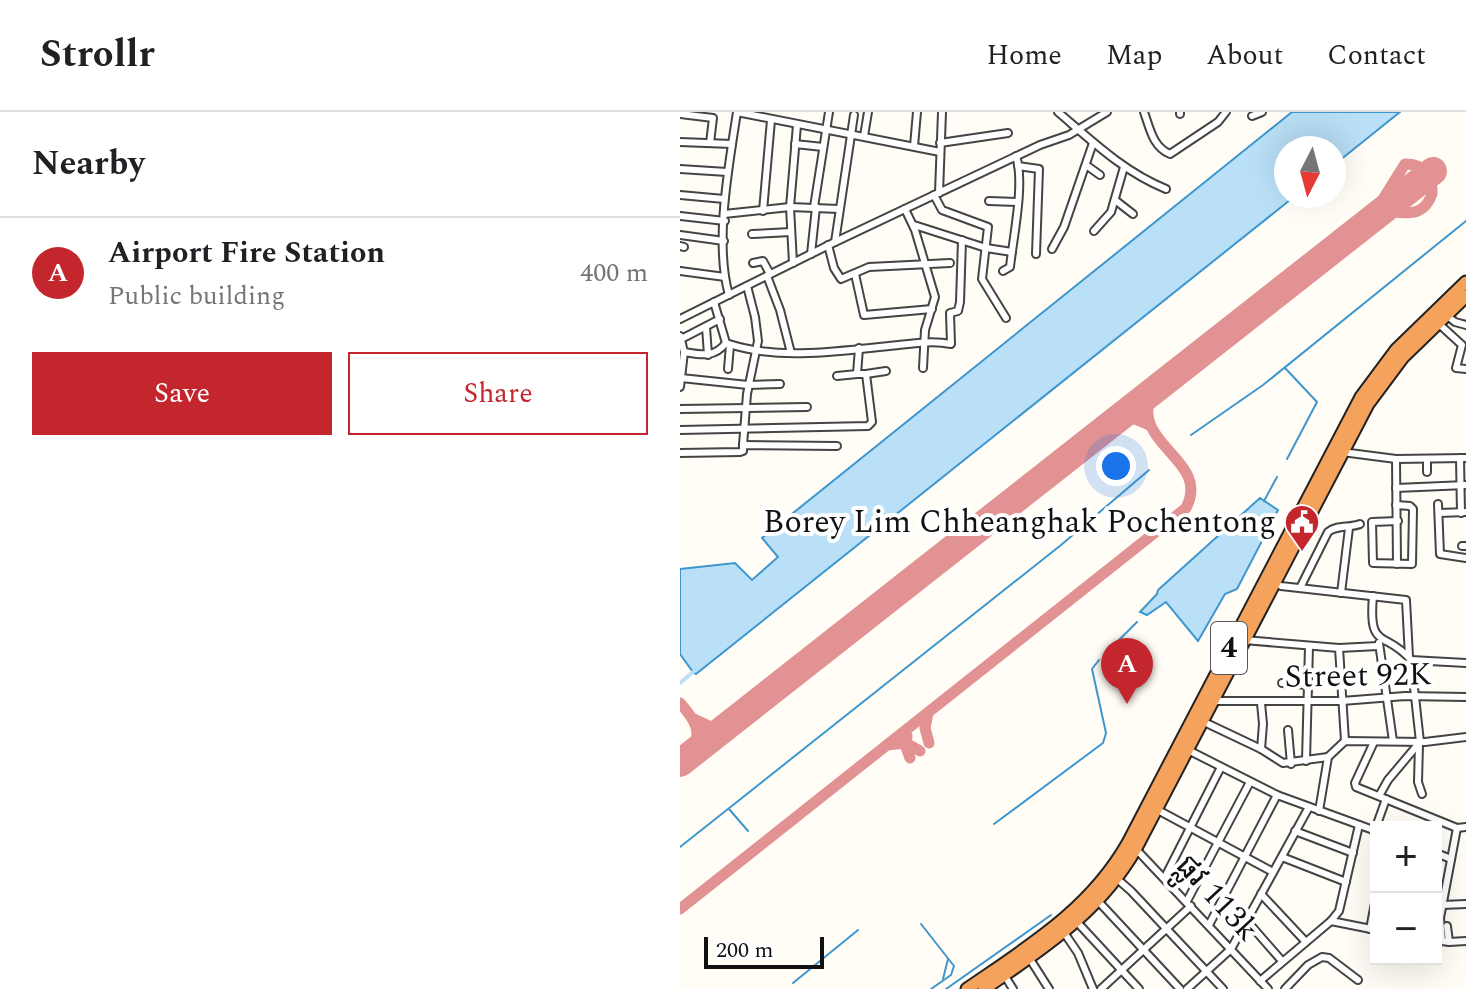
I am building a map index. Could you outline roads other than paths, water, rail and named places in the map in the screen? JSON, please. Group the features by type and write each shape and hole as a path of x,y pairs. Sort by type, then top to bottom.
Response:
{"highway":[{"name":"4","path":"967,989 1077,922 1098,901 1132,846 1338,450 1403,357 1441,316 1466,282"},
{"name":"4","path":"1441,316 1466,296"},
{"name":"4","path":"1183,748 1202,721 1208,699 1244,640 1270,580"},
{"name":"4","path":"1062,929 1113,876"},
{"name":"4","path":"984,989 1001,971"}],"street":[{"path":"729,295 725,277 724,199 737,112 940,152"},
{"path":"782,122 786,112"},
{"path":"811,254 829,112"},
{"path":"864,136 868,112"},
{"path":"914,146 917,112"},
{"path":"942,112 936,194 942,210 988,227 983,282 1006,318"},
{"path":"1058,112 1142,180 1166,189"},
{"path":"680,319 1016,156 1080,130 1094,116 1107,112"},
{"path":"1144,112 1155,142 1170,154 1218,122 1226,112"},
{"path":"1252,116 1262,112"},
{"path":"680,114 713,118 710,143"},
{"path":"854,115 832,244 834,268 840,278 869,267 950,263"},
{"path":"763,211 771,120"},
{"path":"793,263 790,207 797,125"},
{"path":"940,143 1008,133"},
{"path":"680,142 732,144"},
{"path":"1052,249 1064,227 1093,143"},
{"path":"795,144 823,147"},
{"path":"1003,271 1010,267 1012,252 1017,202 1016,156"},
{"path":"1086,165 1100,175"},
{"path":"1018,166 1039,169 1036,254"},
{"path":"1094,231 1111,212 1124,167"},
{"path":"680,169 727,172"},
{"path":"680,195 724,199"},
{"path":"1115,200 1133,214"},
{"path":"989,201 1017,202"},
{"path":"680,216 724,218 790,207 839,209"},
{"path":"905,209 914,225 935,297 923,342 923,368"},
{"path":"914,225 986,248 1012,252"},
{"path":"752,234 791,232"},
{"path":"680,235 724,241"},
{"path":"728,344 805,355 923,342 952,343 950,314 958,311 960,302 962,240"},
{"path":"753,263 763,261 769,275 791,353"},
{"path":"680,271 725,277"},
{"path":"855,274 865,316 932,309"},
{"path":"680,453 743,451 748,385 757,350 755,317 747,286"},
{"path":"714,302 728,344 728,369"},
{"path":"1441,316 1466,325"},
{"path":"1441,316 1462,345 1456,368 1466,369"},
{"path":"680,387 684,352 681,338 720,319"},
{"path":"706,327 708,355"},
{"path":"684,352 708,355 728,344"},
{"path":"857,374 859,348"},
{"path":"837,376 886,371"},
{"path":"681,374 748,385 780,384"},
{"path":"680,430 870,425 866,374"},
{"path":"680,409 807,407"},
{"path":"743,445 837,446"},
{"path":"1338,450 1396,459 1463,458 1464,512 1439,513"},
{"path":"1396,459 1397,564"},
{"path":"1427,459 1427,472"},
{"path":"1396,488 1463,485"},
{"path":"1438,504 1440,554 1466,558"},
{"path":"1396,505 1412,507 1414,512 1413,562 1373,563 1372,524 1398,521"},
{"path":"1300,588 1328,532 1334,528 1360,524"},
{"path":"1341,593 1349,528"},
{"path":"1270,580 1281,586 1406,600 1420,744 1418,782 1422,794"},
{"path":"1373,596 1373,625 1379,643 1393,741"},
{"path":"1244,640 1339,648 1379,643 1410,658 1466,663"},
{"path":"1306,761 1309,646"},
{"path":"1339,648 1345,741"},
{"path":"1282,683 1307,685"},
{"name":"Street 92K","path":"1208,699 1261,703 1416,696 1466,697"},
{"path":"1261,703 1261,749"},
{"path":"1202,721 1261,749 1277,761 1291,764 1328,757 1345,741 1420,744 1466,737"},
{"path":"1288,730 1291,764"},
{"path":"1374,742 1355,786 1457,828 1466,827"},
{"path":"1378,821 1388,780 1420,744"},
{"path":"1183,748 1277,795 1370,828"},
{"path":"1319,811 1328,757"},
{"path":"1165,877 1221,767"},
{"path":"1101,989 1167,929 1189,903 1217,842 1250,782"},
{"path":"1209,925 1277,795"},
{"path":"1152,807 1273,872"},
{"path":"1187,989 1231,949 1309,807"},
{"path":"1260,981 1339,911 1359,825"},
{"path":"1457,828 1442,905 1466,904"},
{"path":"1295,831 1353,853"},
{"name":"ផ្លូវ 113k","path":"1132,846 1165,877 1268,989"},
{"path":"1442,856 1451,859"},
{"path":"1282,857 1346,882"},
{"path":"1113,876 1223,989"},
{"path":"1261,894 1305,941"},
{"path":"1098,901 1180,989"},
{"path":"1247,921 1282,961"},
{"path":"1331,921 1370,929"},
{"path":"1077,922 1139,989"},
{"path":"1447,926 1449,942"},
{"path":"1062,929 1078,953 1093,989"},
{"path":"1442,939 1445,943 1466,941"},
{"path":"1026,954 1049,989"},
{"path":"1285,989 1308,965 1322,957 1329,958 1358,980"},
{"path":"1001,971 1013,989"}],"water":[{"path":"1292,112 1400,112 1346,155 1346,136 1274,136 1274,208 1280,208 696,674 680,654 680,569 735,563 752,580 778,557 762,538"},
{"path":"1260,498 1278,510 1237,589 1225,594 1198,641 1166,602 1147,615 1140,612 1158,590"}],"waterway":[{"path":"1191,435 1263,385 1466,221"},
{"path":"1285,368 1317,402 1287,459"},
{"path":"680,847 1061,545 1149,470"},
{"path":"1264,501 1277,477"},
{"path":"1104,655 1137,622"},
{"path":"994,824 1103,743 1106,733 1092,669 1099,660"},
{"path":"680,683 693,672"},
{"path":"729,809 748,831"},
{"path":"946,989 1051,915"},
{"path":"921,924 954,966 951,975 931,989"},
{"path":"793,983 858,930"},
{"path":"943,979 948,959"}],"place":[{"name":"Borey Lim Chheanghak Pochentong","path":"1302,553"},
{"name":"Airport Fire Station","path":"1127,704"}]}
